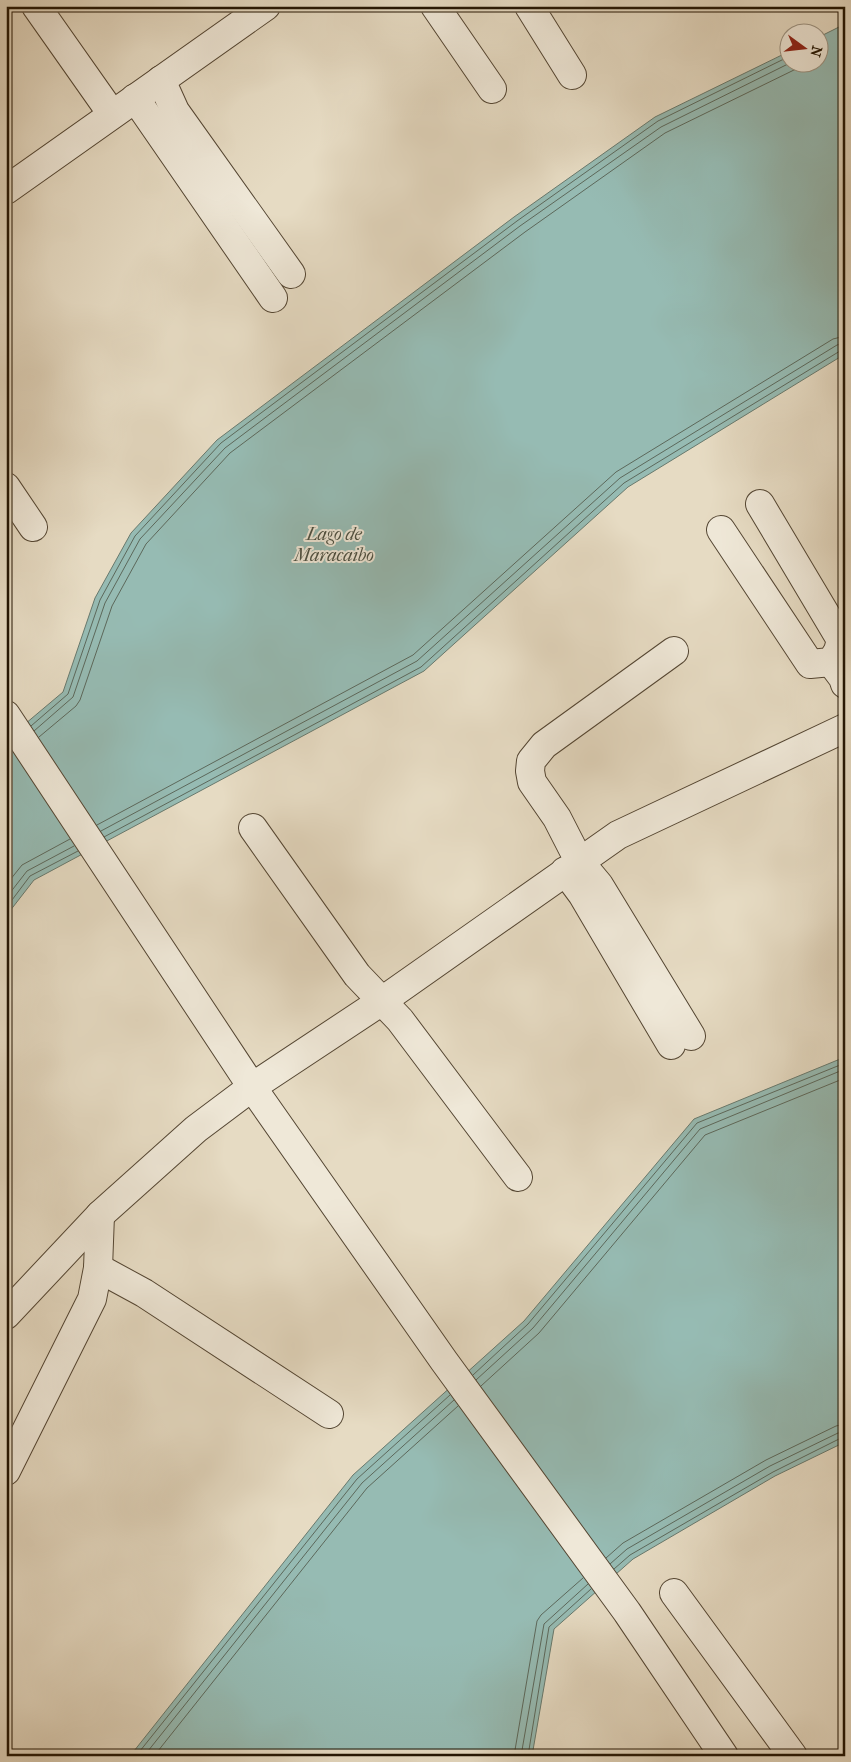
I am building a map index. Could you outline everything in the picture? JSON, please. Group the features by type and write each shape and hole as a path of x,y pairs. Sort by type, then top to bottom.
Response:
{"street":[{"path":"36,6 112,114"},
{"path":"6,190 266,6"},
{"path":"435,6 492,89"},
{"path":"530,6 572,75"},
{"path":"162,80 175,111 291,274"},
{"path":"135,98 273,298"},
{"path":"6,487 33,527"},
{"path":"721,530 810,664 838,673 840,640 760,504"},
{"path":"674,650 544,745 531,761 530,771 532,782 557,818 572,866 599,885 681,1040"},
{"path":"6,715 252,1087 444,1361 627,1612 724,1756"},
{"path":"6,1315 100,1215 196,1129 252,1087 382,1001 618,835 845,728"},
{"path":"253,828 357,975 400,1020 518,1177"},
{"path":"6,1471 92,1299 98,1268 100,1215"},
{"path":"98,1268 144,1293 329,1414"},
{"path":"674,1593 793,1756"}],"water":[{"name":"Lago de Maracaibo","path":"845,24 845,354 628,487 424,671 34,880 6,916 6,740 63,692 95,598 131,533 217,440 514,217 655,117 778,57 778,72 828,72 828,32"},
{"path":"845,1057 845,1442 775,1476 633,1559 554,1629 532,1756 130,1756 353,1475 524,1321 694,1119"}]}
